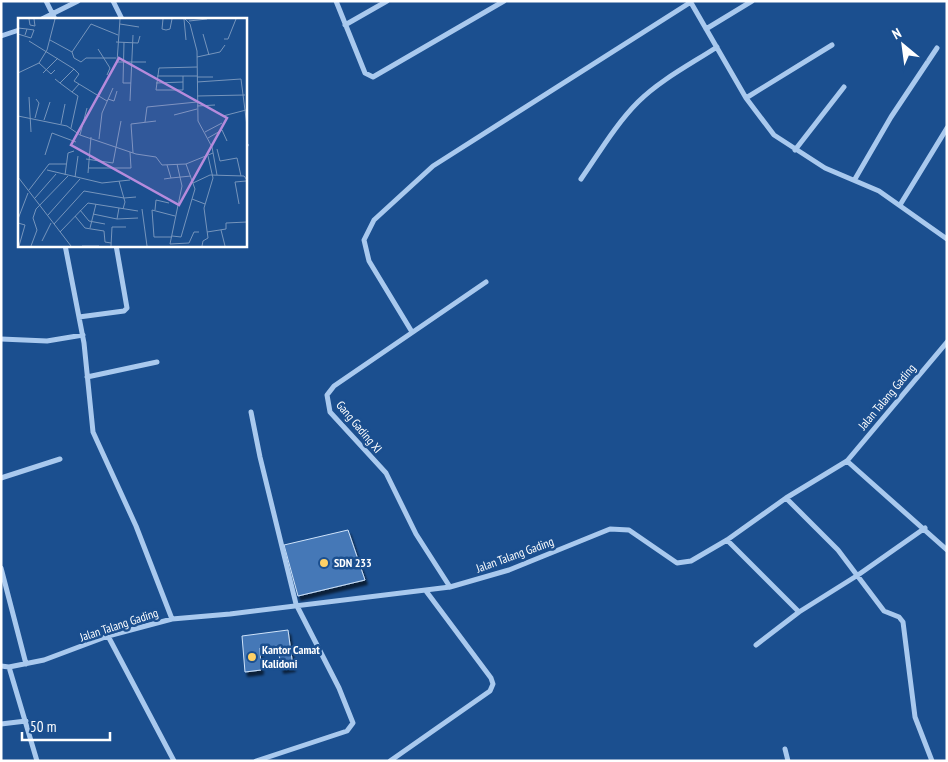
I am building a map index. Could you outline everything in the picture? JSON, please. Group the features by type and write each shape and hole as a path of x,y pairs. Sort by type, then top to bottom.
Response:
{"street":[{"path":"46,1 54,16 78,1"},
{"path":"113,1 122,18"},
{"path":"336,1 365,73 376,77 504,1"},
{"path":"345,25 387,1"},
{"path":"706,29 752,1"},
{"path":"412,332 369,261 365,250 364,240 374,220 432,166 691,2 746,98 766,128 795,150 825,168 855,179 900,205 947,239"},
{"path":"1,36 18,30"},
{"path":"746,98 832,45"},
{"path":"581,179 623,118 638,101 717,47"},
{"path":"855,179 891,117 937,48"},
{"path":"795,150 844,87"},
{"path":"900,205 947,128"},
{"path":"66,246 83,335 92,432 136,526 172,619"},
{"path":"79,317 124,311 127,308 116,246"},
{"name":"Gang Gading XI","path":"450,586 416,534 386,473 330,412 326,400 327,395 334,386 486,282"},
{"path":"1,339 47,341 83,335"},
{"name":"Jalan Talang Gading","path":"1,666 9,667 26,664 78,648 108,636 172,619 230,614 296,604 450,586 509,570 610,529 629,530 677,563 691,561 727,540 786,498 847,461 947,342"},
{"path":"87,377 157,362"},
{"path":"252,412 260,457 296,604 352,720 352,726 347,731 256,761"},
{"path":"1,478 60,458"},
{"path":"847,461 947,550"},
{"path":"786,498 838,550 884,611 899,617 903,622 915,717 932,761"},
{"path":"756,645 799,612 858,575 924,528"},
{"path":"727,540 799,612"},
{"path":"1,568 26,664"},
{"path":"390,761 490,692 493,687 491,678 426,590"},
{"path":"108,636 174,761"},
{"path":"9,667 37,761"},
{"path":"1,724 26,721"},
{"path":"785,749 788,761"}],"building":[{"name":"SDN 233","path":"348,530 365,580 298,596 284,545"},
{"name":"Kantor Camat Kalidoni","path":"288,630 293,667 281,669 278,646 260,648 261,670 245,672 242,636"}],"place":[{"name":"SDN 233","path":"324,563"},
{"name":"Kantor Camat Kalidoni","path":"252,657"}]}
